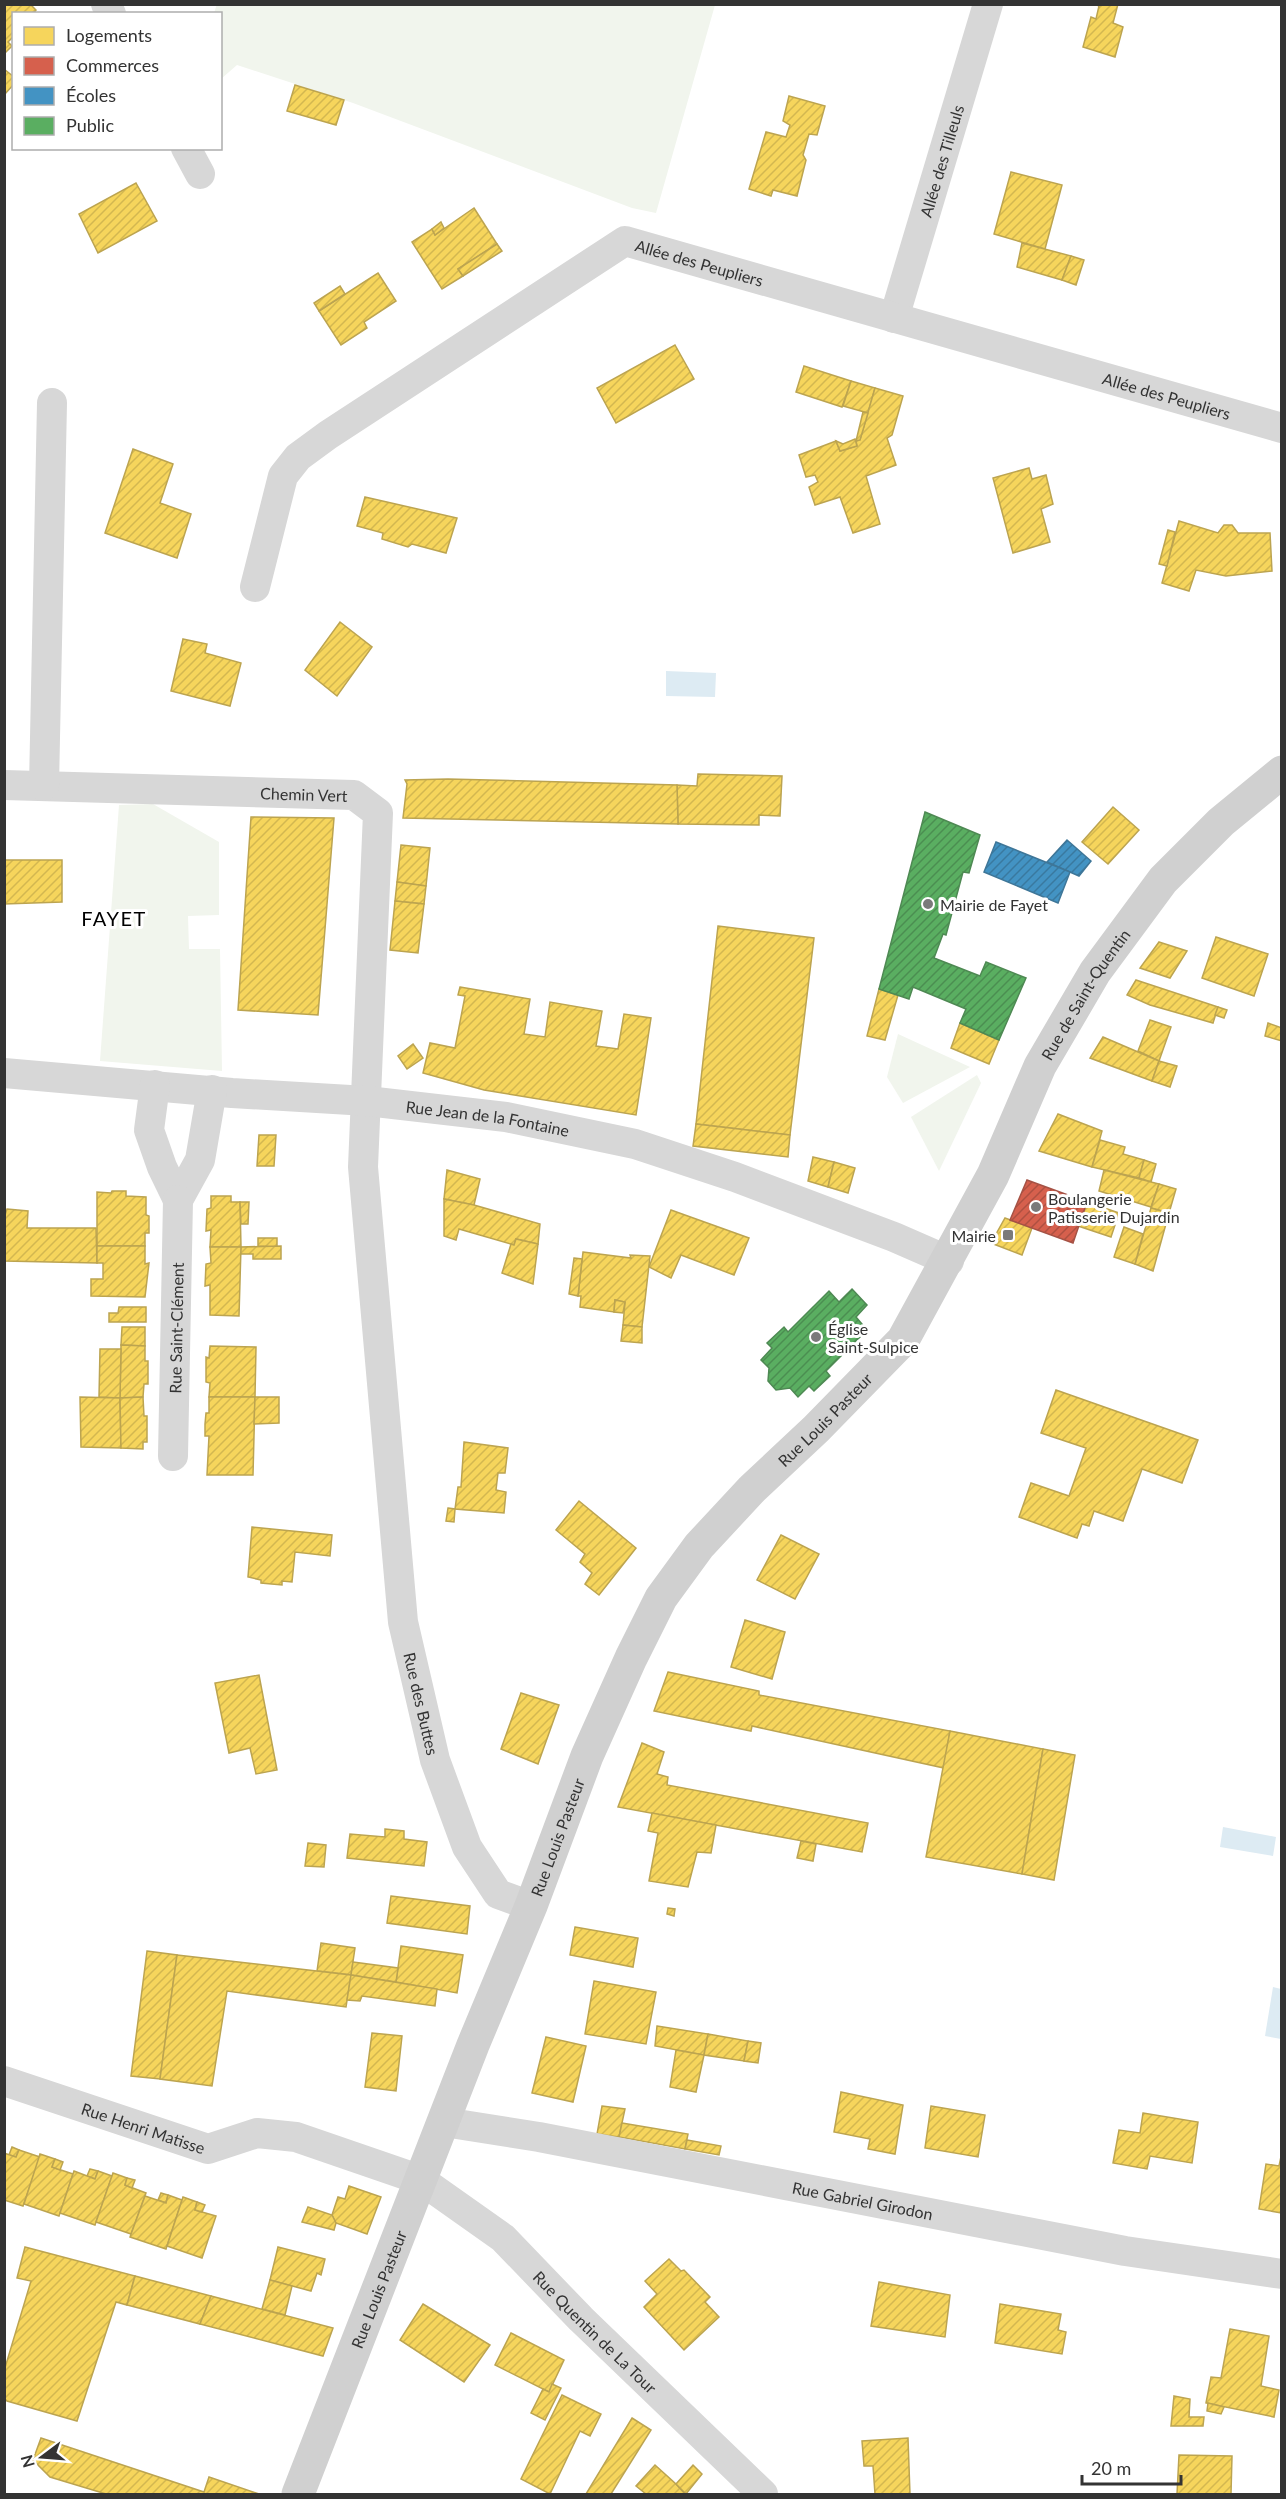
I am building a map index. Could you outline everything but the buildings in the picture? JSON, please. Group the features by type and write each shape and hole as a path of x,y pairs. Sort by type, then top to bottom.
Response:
{"main road":[{"name":"Rue de Saint-Quentin","path":"948,1261 993,1175 1040,1066 1095,972 1163,880 1221,822 1281,772"},
{"name":"Rue Louis Pasteur","path":"298,2494 473,2045 531,1906 587,1756 630,1658 661,1598 699,1546 752,1489 816,1429 903,1340 948,1261"}],"street":[{"name":"Allée des Tilleuls","path":"894,318 988,4"},
{"name":"Allée des Peupliers","path":"255,587 284,476 298,457 327,435 625,241 1281,428"},
{"path":"4,785 44,786 52,403"},
{"name":"Chemin Vert","path":"44,786 354,795 378,813 368,1016 367,1101"},
{"name":"Rue Jean de la Fontaine","path":"4,1072 367,1101 506,1117 635,1144 735,1177 894,1237 948,1261"},
{"name":"Rue Saint-Clément","path":"155,1085 149,1130 162,1167 178,1200 174,1456"},
{"name":"Rue Saint-Clément","path":"178,1200 200,1160 212,1090"},
{"name":"Rue des Buttes","path":"367,1101 363,1167 391,1463 403,1622 435,1760 467,1847 498,1894 531,1906"},
{"name":"Rue Henri Matisse","path":"4,2081 208,2149 257,2133 296,2137 421,2180"},
{"name":"Rue Gabriel Girodon","path":"444,2122 539,2137 1125,2251 1281,2274"},
{"name":"Rue Quentin de La Tour","path":"421,2180 503,2238 581,2319 763,2494"}],"shaded area":[{"path":"217,4 715,4 656,213 632,208 353,103 237,65 222,78 222,12 214,12"},
{"path":"666,671 716,673 715,697 666,696"},
{"path":"153,804 219,842 219,915 188,916 189,949 220,949 222,1071 100,1061 119,805"},
{"path":"898,1034 970,1067 903,1103 887,1077"},
{"path":"977,1075 981,1083 939,1171 911,1117"},
{"path":"1223,1827 1276,1837 1273,1856 1220,1847"},
{"path":"1273,1987 1281,1989 1281,2039 1265,2036"}],"place":[{"name":"Mairie de Fayet","path":"928,904"},
{"name":"Boulangerie Patisserie Dujardin","path":"1036,1207"},
{"name":"Mairie","path":"1008,1235"},
{"name":"Église Saint-Sulpice","path":"816,1337"}],"district":[{"name":"FAYET","path":"114,918"}]}
